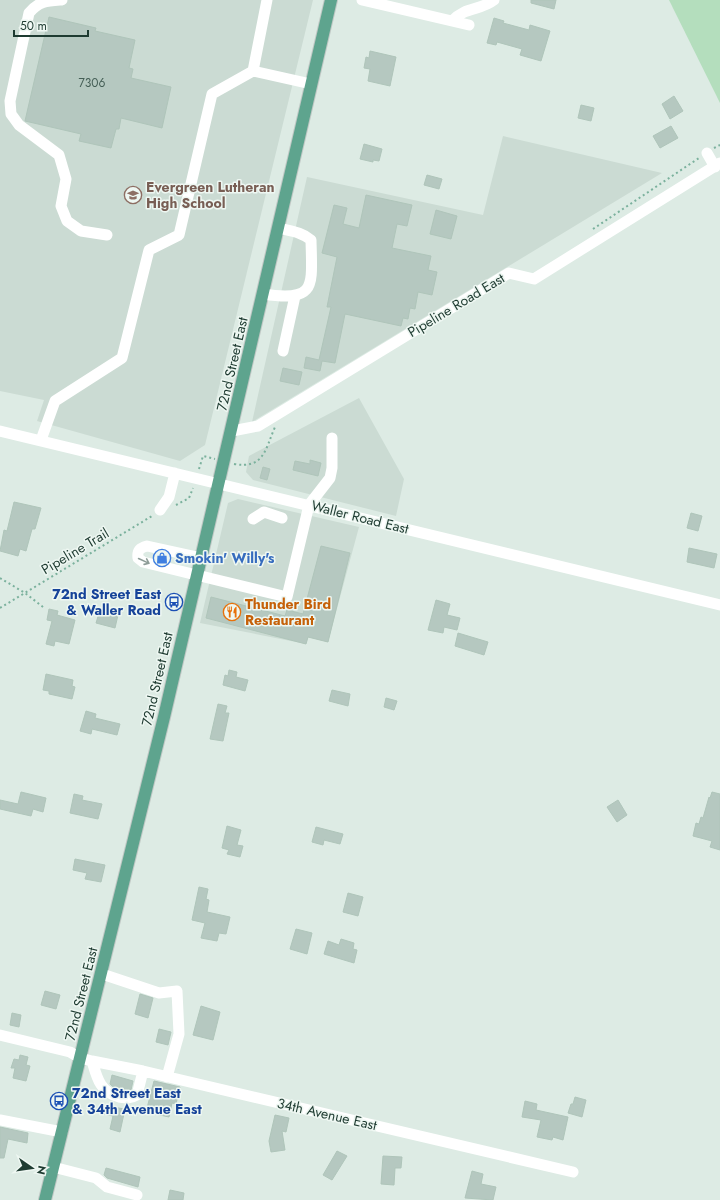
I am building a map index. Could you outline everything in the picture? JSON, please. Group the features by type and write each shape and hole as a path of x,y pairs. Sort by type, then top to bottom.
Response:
{"main road":[{"name":"72nd Street East","path":"45,1200 62,1132 86,1060 102,974 232,430 330,0"}],"street":[{"path":"62,0 45,1 35,6 29,13 10,101 11,114 19,125 59,155 66,179 61,206 67,221 81,231 107,235"},
{"path":"253,72 267,0"},
{"path":"362,0 469,24"},
{"path":"452,21 464,11 488,4 494,0"},
{"path":"41,440 55,401 122,358 149,250 179,235 212,94 253,72 311,84"},
{"path":"707,153 717,165"},
{"name":"Pipeline Road East","path":"232,430 258,426 509,273 534,278 717,165"},
{"path":"262,294 286,298 303,294 307,290 312,273 311,240 299,232 278,228"},
{"path":"283,351 295,296"},
{"name":"Waller Road East","path":"0,431 720,605"},
{"path":"202,558 147,546 140,548 137,553 138,558 142,562 198,574 287,597 309,505 330,478 332,468 332,438"},
{"path":"160,510 169,497 174,472"},
{"path":"253,519 264,512 282,518"},
{"path":"102,974 159,993 177,992 179,1034 167,1077"},
{"name":"34th Avenue East","path":"0,1035 70,1052 86,1060 143,1071 572,1172"},
{"path":"86,1060 104,1091 126,1098 137,1096 143,1071"},
{"path":"0,1120 62,1132"},
{"path":"53,1167 96,1178 107,1187 137,1195"}],"path":[{"path":"200,464 203,456 210,457"},
{"name":"Pipeline Trail","path":"0,608 160,510"},
{"path":"0,578 25,593 42,607"}],"shaded area":[{"name":"Evergreen Lutheran High School","path":"0,0 313,0 205,445 180,461 37,421 44,400 0,391"},
{"path":"503,136 662,173 252,422 307,177 483,215"},
{"path":"359,398 404,479 396,516 253,480 246,472 249,456"},
{"path":"238,499 359,527 328,642 308,637 306,644 200,623 228,503"}],"green space":[{"path":"669,0 720,0 720,103"}],"building":[{"path":"531,0 556,0 554,9 531,3"},
{"path":"49,17 96,28 95,31 135,40 129,68 133,69 131,78 171,87 162,128 121,118 119,129 116,129 111,148 79,141 81,134 25,121"},
{"path":"494,18 504,21 503,23 529,30 530,25 550,31 541,61 520,55 522,49 497,42 496,45 487,43"},
{"path":"370,51 396,57 390,86 368,81 370,69 364,68 366,57 369,58"},
{"path":"674,96 683,111 670,119 662,104"},
{"path":"581,105 594,108 591,121 578,118"},
{"path":"671,126 678,138 660,148 653,136"},
{"path":"364,144 382,149 379,161 373,160 373,162 360,159"},
{"path":"427,175 442,179 439,189 424,185"},
{"path":"366,195 412,205 407,226 397,224 392,248 431,256 428,270 437,272 432,295 418,292 415,309 410,308 408,319 403,318 401,326 345,314 335,363 322,361 320,371 304,368 306,357 319,360 331,307 327,307 337,257 322,253 334,205 347,208 343,224 359,228"},
{"path":"436,210 457,216 451,239 430,234"},
{"path":"283,368 302,372 299,385 280,381"},
{"path":"310,460 321,463 318,476 293,470 295,461 310,464"},
{"path":"263,467 270,469 267,480 260,478"},
{"path":"14,502 41,508 35,529 32,529 26,551 20,549 18,556 0,551 4,530 7,531"},
{"path":"691,513 702,516 698,531 687,528"},
{"path":"321,546 350,553 328,642 308,637 306,644 206,618 211,597 285,616 287,610 303,614"},
{"path":"689,548 717,554 714,568 687,562"},
{"path":"436,600 450,604 447,615 460,618 457,630 444,627 443,633 428,630"},
{"path":"49,609 58,611 57,615 75,620 69,644 55,641 54,646 46,644 52,621 47,620"},
{"path":"100,610 118,615 115,628 96,623"},
{"path":"458,633 488,642 484,655 455,646"},
{"path":"229,670 237,672 236,677 248,680 245,691 223,685 225,675 228,676"},
{"path":"46,674 73,680 72,686 75,687 72,699 49,694 49,691 43,690"},
{"path":"332,690 350,694 348,706 329,701"},
{"path":"386,698 397,701 394,710 384,707"},
{"path":"218,704 227,706 225,713 229,713 223,741 210,739"},
{"path":"86,711 96,714 95,718 120,724 117,735 92,729 91,734 80,731"},
{"path":"21,792 46,798 43,812 33,809 31,816 0,809 0,800 18,804"},
{"path":"712,792 720,794 720,850 710,847 712,841 693,836 696,823 699,824 701,817 703,818"},
{"path":"74,794 83,796 82,800 102,804 98,819 70,813"},
{"path":"618,800 627,815 617,822 607,807"},
{"path":"227,826 241,830 237,845 243,846 240,857 227,854 229,850 222,848"},
{"path":"316,827 343,834 340,844 324,840 323,845 312,842"},
{"path":"75,859 105,865 101,882 85,879 87,873 73,870"},
{"path":"199,887 208,889 206,899 209,900 207,912 230,917 226,934 219,933 217,941 201,938 205,923 192,920"},
{"path":"348,893 363,897 358,916 343,912"},
{"path":"296,929 312,933 307,954 290,949"},
{"path":"341,939 354,943 353,949 357,950 354,963 324,954 328,941 339,945"},
{"path":"45,991 60,995 56,1009 41,1005"},
{"path":"140,994 153,998 148,1018 135,1014"},
{"path":"201,1006 220,1012 213,1040 193,1035"},
{"path":"12,1013 21,1015 19,1027 10,1025"},
{"path":"159,1029 171,1032 168,1045 156,1042"},
{"path":"20,1055 28,1057 26,1065 30,1066 26,1081 13,1078 15,1068 11,1068 14,1059 19,1060"},
{"path":"112,1075 133,1081 131,1090 121,1090 112,1086 110,1084"},
{"path":"154,1081 180,1087 176,1104 172,1103 169,1117 146,1112"},
{"path":"575,1097 586,1100 582,1117 568,1113"},
{"path":"525,1101 537,1104 536,1110 568,1117 563,1140 553,1137 552,1140 537,1137 541,1120 522,1117"},
{"path":"105,1106 125,1109 120,1132 110,1129 113,1116 104,1114"},
{"path":"275,1115 289,1118 286,1132 282,1131 285,1150 271,1152 269,1141"},
{"path":"0,1127 28,1133 27,1143 8,1139 4,1158 0,1158"},
{"path":"337,1151 347,1156 332,1180 323,1175"},
{"path":"383,1156 402,1157 401,1168 395,1168 394,1185 381,1184"},
{"path":"106,1168 140,1177 138,1187 107,1178 104,1175"},
{"path":"472,1171 483,1174 481,1184 496,1187 493,1200 465,1198"},
{"path":"170,1190 184,1193 183,1200 168,1200"}],"place":[{"name":"Evergreen Lutheran High School","path":"133,195"},
{"name":"Smokin' Willy's","path":"162,558"},
{"name":"72nd Street East & Waller Road","path":"174,602"},
{"name":"Thunder Bird Restaurant","path":"232,612"},
{"name":"72nd Street East & 34th Avenue East","path":"59,1101"}]}
